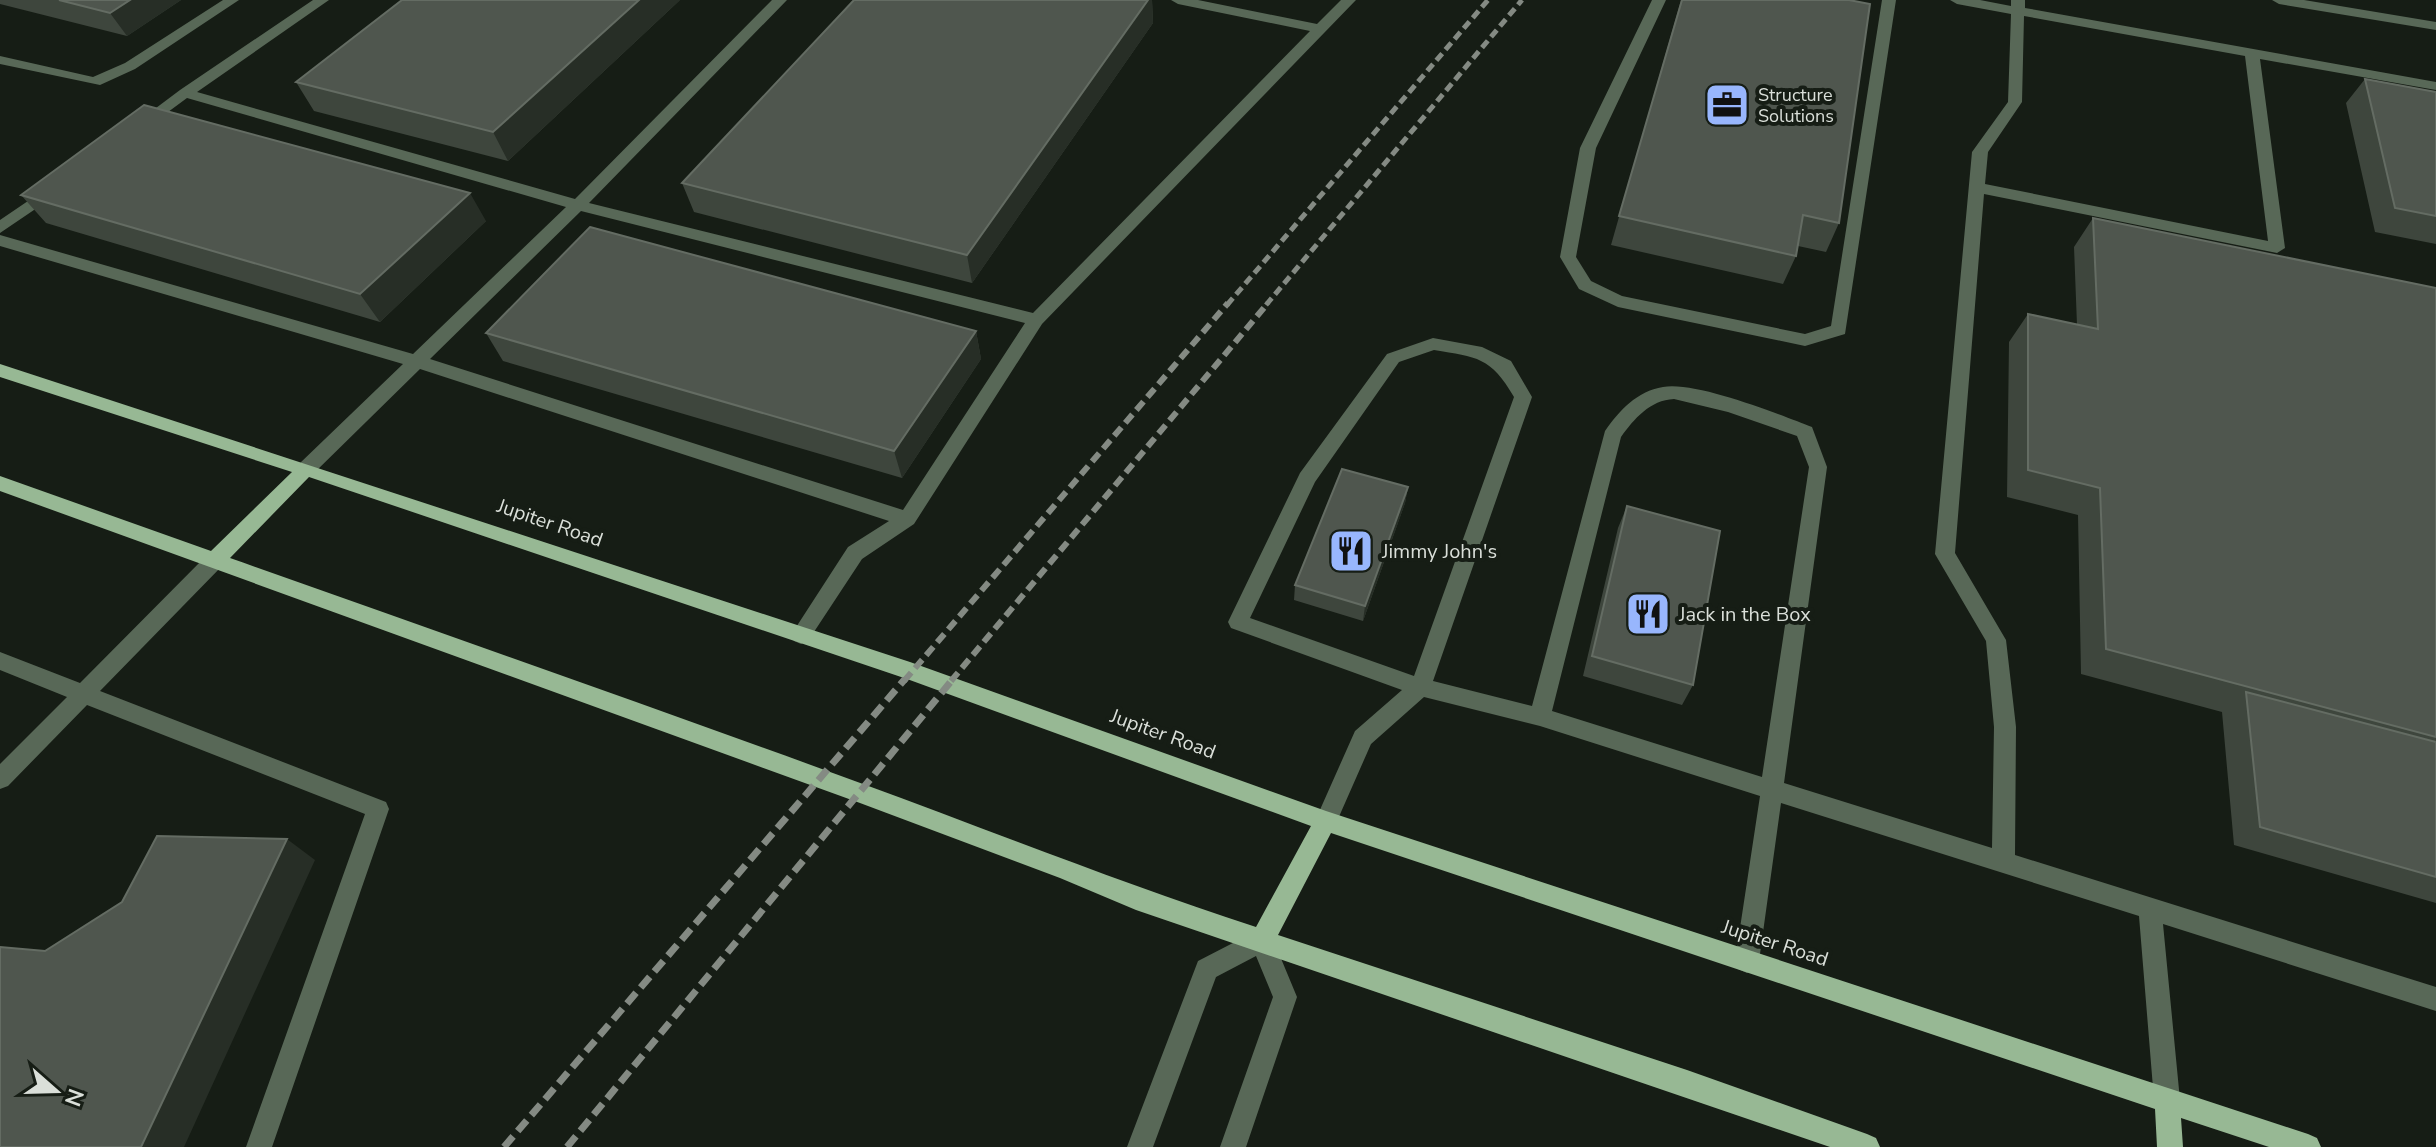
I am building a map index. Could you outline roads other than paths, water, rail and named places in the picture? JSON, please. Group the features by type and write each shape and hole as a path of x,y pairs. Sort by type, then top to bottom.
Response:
{"main road":[{"name":"Jupiter Road","path":"0,370 949,684 1326,821 2308,1147"},
{"path":"215,560 306,469"},
{"path":"0,483 1066,869 1136,899 1867,1147"},
{"path":"1262,940 1326,821"},
{"path":"2167,1100 2170,1147"}],"street":[{"path":"0,60 95,82 130,66 232,0"},
{"path":"124,138 322,0"},
{"path":"306,469 578,205 780,0"},
{"path":"1178,0 1320,29"},
{"path":"801,635 855,553 907,519 1036,320 1349,0"},
{"path":"1659,0 1588,148 1568,257 1585,285 1618,301 1805,340 1839,330 1889,0"},
{"path":"1957,0 2018,5 2436,86"},
{"path":"2279,0 2436,26"},
{"path":"2003,862 2005,727 1996,640 1945,554 1980,152 2015,102 2018,5"},
{"path":"1979,188 2277,248 2252,52"},
{"path":"185,93 578,205 1036,320"},
{"path":"0,228 62,183"},
{"path":"0,240 418,362 907,519"},
{"path":"1326,821 1363,738 1420,687 1523,397 1505,366 1476,351 1433,344 1393,358 1307,478 1238,622 1420,687 1540,717 2436,999"},
{"path":"1540,717 1612,436 1631,408 1666,392 1753,411 1805,432 1818,467 1747,961"},
{"path":"0,779 81,693 215,560"},
{"path":"0,661 378,809 259,1147"},
{"path":"2150,910 2167,1100"},
{"path":"1140,1147 1207,969 1262,940 1285,997 1233,1147"}],"railway":[{"path":"1227,305 1488,0"},
{"path":"1266,305 1522,0"},
{"path":"904,681 1228,303"},
{"path":"951,681 1268,303"},
{"path":"504,1147 905,679"},
{"path":"567,1147 953,679"}],"place":[{"name":"Structure Solutions","path":"1727,105"},
{"name":"Jimmy John's","path":"1351,551"},
{"name":"Jack in the Box","path":"1648,614"}]}
